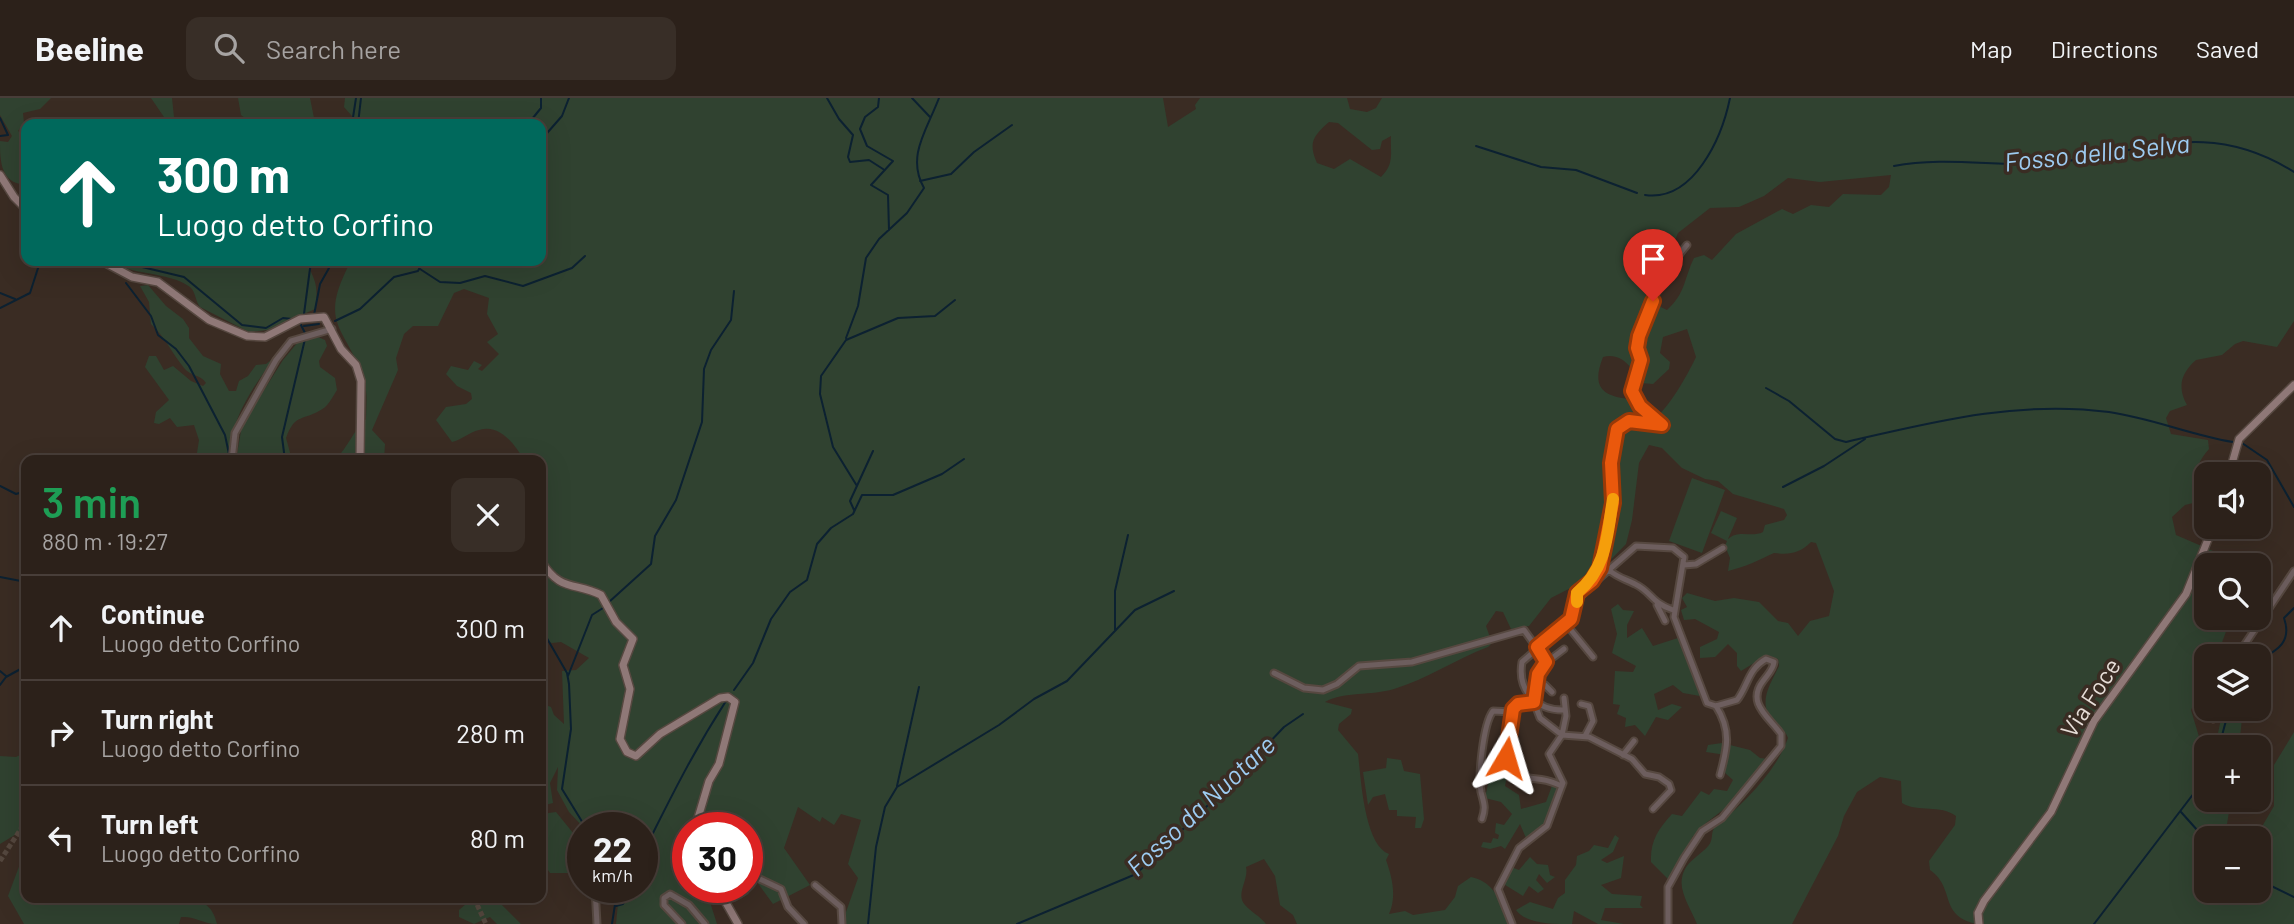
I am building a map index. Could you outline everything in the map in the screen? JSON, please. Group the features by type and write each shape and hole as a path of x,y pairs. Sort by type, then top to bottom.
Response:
{"street":[{"path":"0,175 21,204"},
{"path":"1577,601 1577,593 1592,581 1600,568 1606,545 1613,503 1611,463 1617,429 1629,421 1662,425 1640,406 1633,395 1632,383 1641,360 1637,348 1657,290 1688,245"},
{"path":"111,266 132,277 158,282 209,320 247,336 265,337 300,318 321,316 332,329 341,349 356,365 361,381 360,455"},
{"path":"232,455 234,433 276,360 298,337 332,329"},
{"path":"2232,462 2239,439 2294,385"},
{"name":"Via Foce","path":"1979,924 1978,913 1984,901 2051,812 2094,720 2186,594 2208,539"},
{"path":"1653,809 1671,787 1659,777 1645,774 1636,768 1635,761 1585,736 1562,735 1541,718 1525,690 1521,668 1524,658 1566,624 1577,601 1631,548 1642,545 1676,549 1682,554 1684,565 1674,610 1675,625 1704,698 1716,706 1726,726 1728,742 1720,775"},
{"path":"1684,565 1696,564 1723,548"},
{"path":"546,566 566,585 601,595 616,622 633,639 623,665 630,689 620,739 627,752 636,756 660,734 720,698 728,697 735,702 719,764 709,781 700,812"},
{"path":"1609,570 1622,580 1636,584 1657,605 1665,621"},
{"path":"2244,644 2294,571"},
{"path":"1657,605 1674,610"},
{"path":"1566,624 1593,657"},
{"path":"1274,673 1304,688 1323,690 1337,684 1359,666 1412,662 1524,630 1546,662"},
{"path":"1534,702 1538,674 1546,662 1564,649"},
{"path":"1668,924 1668,887 1684,858 1702,831 1722,818 1781,746 1782,734 1763,715 1756,695 1760,684 1773,669 1774,662 1770,658 1760,662 1746,678 1740,697 1716,706"},
{"path":"1545,685 1552,692"},
{"path":"1511,924 1499,887 1522,844 1547,826 1562,786 1562,780 1549,756 1562,735 1564,698"},
{"path":"1562,786 1544,777 1532,779 1515,774 1505,756 1512,712 1518,704 1534,702 1565,713"},
{"path":"1581,704 1589,706 1593,721 1585,736"},
{"path":"1482,819 1486,806 1481,789 1481,763 1489,717 1493,711 1512,712"},
{"path":"1623,755 1634,741"},
{"path":"763,881 781,889 788,907 804,924"},
{"path":"815,885 841,907 842,924"},
{"path":"682,924 664,905 664,898 670,894 689,905 705,924"},
{"path":"596,903 597,924"},
{"path":"727,903 738,924"}],"green space":[{"path":"0,98 51,98 40,109 23,113 24,119 21,119 18,131 21,133 20,184 8,178 2,167 0,141 8,142 12,136 0,115"},
{"path":"151,98 172,98 174,117 164,117"},
{"path":"238,98 310,98 314,119 246,119 241,115"},
{"path":"345,98 1163,98 1168,127 1196,109 1195,105 1200,98 1347,98 1350,109 1367,112 1376,108 1382,98 2294,98 2294,321 2277,347 2243,341 2222,355 2196,360 2184,375 2181,386 2187,405 2170,411 2166,418 2171,434 2208,440 2209,449 2200,462 2194,462 2193,503 2185,505 2172,517 2176,535 2218,553 2194,553 2194,630 2227,630 2221,644 2194,644 2194,704 2191,710 2198,735 2194,735 2194,812 2229,812 2227,824 2238,826 2194,826 2194,903 2271,903 2271,826 2262,826 2274,806 2274,765 2294,732 2294,924 1976,924 1964,920 1952,908 1943,885 1930,870 1929,861 1955,825 1956,816 1943,810 1915,808 1902,803 1901,781 1880,777 1857,792 1844,816 1838,836 1792,924 1697,924 1682,889 1684,872 1689,863 1709,845 1714,828 1767,775 1788,738 1770,717 1766,703 1768,688 1779,666 1778,659 1767,655 1741,671 1737,666 1737,653 1728,644 1715,657 1700,658 1700,647 1717,639 1719,632 1695,619 1684,620 1681,610 1687,607 1682,598 1687,593 1715,601 1734,598 1759,602 1778,621 1788,623 1798,636 1810,621 1829,616 1834,591 1816,543 1811,542 1803,549 1785,554 1774,553 1728,571 1730,558 1725,546 1727,541 1711,533 1721,511 1737,518 1728,539 1736,535 1763,532 1765,525 1784,520 1787,515 1784,509 1733,494 1718,481 1705,479 1682,468 1662,448 1649,445 1639,463 1632,520 1626,544 1596,575 1551,598 1529,626 1511,629 1503,612 1496,611 1486,626 1492,643 1488,647 1406,685 1341,696 1325,702 1352,709 1351,714 1339,724 1338,730 1358,754 1369,825 1374,838 1389,854 1386,860 1393,893 1389,914 1405,911 1413,915 1445,910 1455,897 1458,886 1471,877 1492,889 1509,924 1297,924 1293,915 1280,905 1275,876 1264,859 1246,867 1241,896 1245,905 1266,924 846,924 846,912 858,878 848,864 861,820 841,814 834,825 822,817 820,822 798,807 784,848 810,885 773,904 763,890 763,812 672,812 672,903 710,903 717,924 616,924 618,903 658,903 658,812 569,812 557,790 558,767 550,783 553,803 546,805 546,705 551,707 554,715 564,724 562,671 576,670 589,658 561,642 546,641 546,455 520,455 500,432 487,429 475,431 452,442 436,420 446,407 466,404 472,399 471,393 457,386 446,374 451,366 468,370 474,361 482,365 478,369 482,371 499,354 487,342 498,334 487,314 489,298 464,289 454,293 438,326 413,326 404,334 396,358 398,370 372,430 385,444 384,455 340,455 366,419 364,381 335,313 336,299 349,266 546,266 546,119 355,119 344,107","holes":["1329,122 1338,123 1372,150 1380,149 1382,141 1391,136 1391,158 1381,177 1350,159 1334,169 1317,163 1313,150 1316,136","1891,175 1889,187 1881,195 1843,194 1829,207 1811,205 1793,214 1782,209 1736,234 1712,260 1704,255 1694,258 1681,291 1667,310 1650,302 1678,233 1710,208 1739,207 1764,196 1788,178 1820,182","1687,329 1696,357 1672,400 1654,419 1637,409 1630,399 1605,392 1599,382 1603,357 1610,356 1626,363 1641,383 1653,384 1669,369 1670,362 1660,353 1663,337"]},
{"path":"120,266 309,268 316,287 315,309 268,330 249,332 200,307 192,289 181,282"},
{"path":"148,285 166,306 183,319 189,328 189,338 203,356 221,364 220,374 229,391 236,391 239,381 248,376 256,365 266,364 275,357 244,405 233,432 229,455 197,453 199,440 194,425 177,427 170,418 159,424 154,423 156,412 169,400 145,367 149,356 156,356 164,370 173,366 191,381 203,386 206,383 184,368 151,324 149,302 140,286"},
{"path":"318,337 325,340 327,346 319,361 320,367 335,378 337,390 325,407 292,425 286,438 291,455 237,455 242,425 283,360 298,342"},
{"path":"1692,478 1725,490 1702,553 1669,541"},
{"path":"1618,604 1623,610 1634,611 1627,625 1627,638 1642,628 1653,646 1678,638 1700,696 1683,693 1673,685 1654,694 1658,710 1672,704 1682,707 1668,720 1656,717 1645,736 1635,725 1625,727 1626,718 1617,714 1620,705 1613,704 1615,671 1633,672 1636,666 1612,653 1617,634 1611,609"},
{"path":"2221,721 2242,721 2240,735 2218,735"},
{"path":"1722,743 1750,750 1760,758 1768,759 1732,803 1706,823 1695,838 1693,836 1669,880 1651,862 1654,842 1672,814 1682,816 1701,791 1709,795 1714,789 1727,791 1733,780 1724,772 1726,755 1706,752 1708,745"},
{"path":"21,754 21,831 0,844 0,756 16,757"},
{"path":"1387,758 1401,760 1404,771 1420,774 1424,819 1421,828 1415,828 1416,817 1397,816 1397,810 1389,810 1385,794 1373,797 1368,805 1363,772 1386,768"},
{"path":"1492,766 1508,770 1505,786 1519,795 1521,809 1546,802 1553,783 1561,788 1545,823 1526,838 1520,824 1505,849 1501,846 1490,849 1481,847 1483,842 1491,843 1493,838 1498,839 1499,835 1495,833 1496,823 1504,825 1512,814 1501,802 1485,798"},
{"path":"556,812 567,826 567,873 550,873 546,867 546,813"},
{"path":"1615,835 1619,838 1613,852 1601,860 1607,863 1624,856 1621,878 1601,885 1612,894 1642,896 1640,905 1643,908 1605,908 1601,920 1624,924 1598,924 1574,911 1572,924 1540,922 1520,915 1516,910 1530,902 1553,909 1558,898 1565,893 1565,880 1576,865 1577,856 1589,851 1594,845 1608,848"},
{"path":"1530,857 1537,864 1548,865 1550,875 1555,877 1547,883 1539,874 1536,880 1544,889 1538,893 1529,886 1523,896 1502,883 1511,867 1519,870"},
{"path":"21,861 21,903 202,903 214,914 217,924 181,917 179,924 24,924 8,896"},
{"path":"467,903 498,903 521,924 497,924 490,917 474,924 459,917 459,910"}],"waterway":[{"path":"353,119 356,98"},
{"path":"359,119 361,98"},
{"path":"532,119 541,108 541,98"},
{"path":"546,134 562,116 569,98"},
{"path":"827,98 839,119 853,135 848,157 850,162 869,160 883,169"},
{"path":"879,98 878,107 865,117 860,129 867,146 893,161 871,185 888,195 889,230"},
{"path":"912,98 930,117"},
{"path":"846,338 858,306 866,258 879,239 907,213 924,188 917,165 918,154 924,132 939,98"},
{"path":"1645,195 1662,194 1678,188 1691,178 1713,148 1730,98"},
{"path":"0,118 8,135 0,136"},
{"path":"920,181 951,174 974,152 1012,125"},
{"name":"Fosso della Selva","path":"1894,166 1946,162 2034,164 2196,142 2227,145 2260,154 2294,172"},
{"path":"1476,146 1541,167 1576,170 1637,193"},
{"path":"420,269 440,282 460,283 485,276 523,286 572,268 585,256"},
{"path":"0,308 30,293 39,266"},
{"path":"138,266 184,277 242,325 266,328 283,318 292,319"},
{"path":"304,314 310,266"},
{"path":"314,315 320,284 330,266"},
{"path":"335,321 360,309 394,277 418,271 420,266"},
{"path":"126,283 151,316 158,335 176,349 189,366 225,435 229,455"},
{"path":"609,602 651,564 655,536 676,500 702,422 704,369 711,350 731,320 734,291"},
{"path":"0,293 15,299"},
{"path":"857,486 833,447 820,394 821,376 846,340 898,318 935,316 955,300"},
{"path":"300,323 305,333"},
{"path":"304,326 319,324"},
{"path":"284,455 282,437 305,339"},
{"path":"1766,388 1789,401 1835,439 1846,442 1976,415 2042,409 2109,412 2233,442"},
{"path":"1783,487 1824,466 1865,439"},
{"path":"2242,443 2267,460 2294,507"},
{"path":"854,510 850,501 873,451"},
{"path":"734,690 753,663 771,619 790,592 807,580 817,544 831,528 853,514 862,495 893,495 942,474 964,459"},
{"path":"0,486 16,494 21,492"},
{"path":"1115,630 1115,591 1128,535"},
{"path":"0,577 21,581"},
{"path":"868,924 876,847 885,807 897,787 999,725 1034,699 1067,681 1135,610 1174,591"},
{"path":"568,676 592,615 603,608"},
{"path":"2271,653 2285,639 2284,618 2294,608"},
{"path":"546,637 567,673 569,684 571,729 562,789 576,812"},
{"path":"0,685 6,677 21,669"},
{"path":"0,671 6,676"},
{"path":"897,786 919,687"},
{"path":"658,823 726,701"},
{"name":"Fosso da Nuotare","path":"1017,924 1136,874 1229,785 1284,727 1303,714"},
{"path":"2222,735 2226,721"},
{"path":"2094,924 2194,793"},
{"path":"2181,812 2194,826"},
{"path":"2271,886 2294,897"},
{"path":"612,924 615,903"},
{"path":"616,906 624,903"}],"tunnel":[{"path":"0,861 21,829"},
{"path":"476,903 486,924"}],"slow traffic":[{"path":"1577,602 1577,593 1592,581 1600,568 1609,534 1609,511 1613,499"}],"route":[{"path":"1506,758 1513,709 1518,704 1534,702 1538,674 1546,662 1537,647 1571,619 1577,593 1592,581 1600,568 1609,534 1609,511 1613,503 1614,475 1611,463 1617,429 1629,421 1662,425 1640,406 1632,391 1634,376 1641,360 1637,348 1639,336 1653,301"}]}
